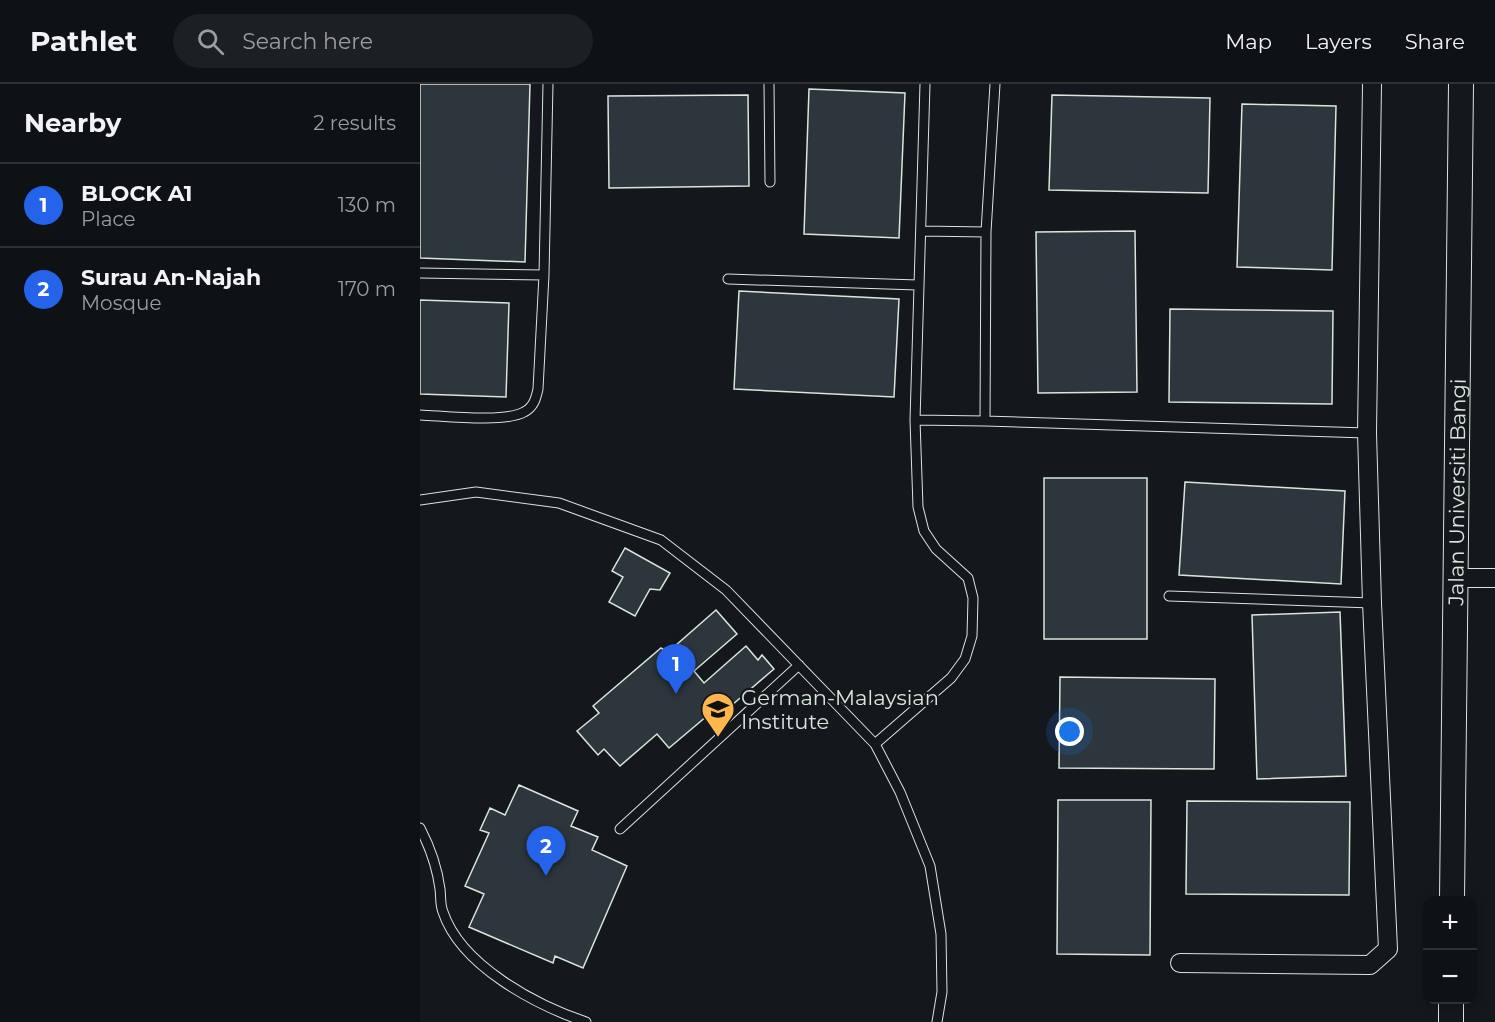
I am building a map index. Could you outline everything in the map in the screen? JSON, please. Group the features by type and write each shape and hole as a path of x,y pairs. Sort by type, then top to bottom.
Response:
{"street":[{"path":"1180,963 1370,965 1388,949 1372,603 1367,433 1372,84"},
{"name":"Jalan Universiti Bangi","path":"1452,896 1461,84"},
{"path":"1456,578 1495,578"},
{"path":"1451,1004 1451,1022"}],"lane":[{"path":"420,415 509,418 526,412 534,404 538,389 544,275 548,84"},
{"path":"769,84 770,182"},
{"path":"875,744 951,678 965,659 972,636 973,598 969,578 936,549 924,531 918,507 915,420 925,84"},
{"path":"985,421 986,232 995,84"},
{"path":"922,231 986,232"},
{"path":"420,273 544,275"},
{"path":"728,279 918,285"},
{"path":"915,420 1367,433"},
{"path":"420,500 476,492 559,503 661,540 726,590 875,744 900,792 930,866 941,934 942,992 937,1022"},
{"path":"1169,596 1372,603"},
{"path":"620,829 799,665"},
{"path":"420,828 433,853 441,909 449,928 462,945 489,970 523,995 586,1022"}],"building":[{"path":"420,84 530,84 525,262 420,258"},
{"path":"809,89 905,93 899,238 804,234"},
{"path":"748,95 749,186 609,188 608,96"},
{"path":"1052,95 1210,98 1208,193 1049,190"},
{"path":"1242,104 1336,106 1332,270 1237,267"},
{"path":"1135,231 1137,392 1038,393 1036,232"},
{"path":"739,291 899,299 894,397 734,389"},
{"path":"420,300 509,303 506,397 420,394"},
{"path":"1170,309 1333,311 1332,404 1169,402"},
{"path":"1044,478 1147,478 1147,639 1044,639"},
{"path":"1185,482 1345,491 1341,584 1179,575"},
{"path":"625,548 670,573 660,590 650,589 635,616 609,602 623,577 612,571"},
{"path":"716,610 737,634 694,671 704,683 746,646 758,660 762,655 774,669 725,711 720,705 669,748 657,734 620,766 604,749 598,755 577,731 599,713 593,706 661,648 668,652"},
{"path":"1340,612 1346,776 1257,779 1252,615"},
{"path":"1060,677 1215,679 1214,769 1059,768"},
{"path":"519,785 578,811 571,826 598,837 592,850 627,866 583,968 555,956 553,963 469,927 484,894 465,886 489,833 480,830 490,808 505,815"},
{"path":"1058,800 1151,800 1150,955 1057,954"},
{"path":"1187,801 1350,802 1349,895 1186,894"}],"place":[{"name":"BLOCK A1","path":"676,694"},
{"name":"German-Malaysian Institute","path":"718,738"},
{"name":"Surau An-Najah","path":"546,876"}]}
